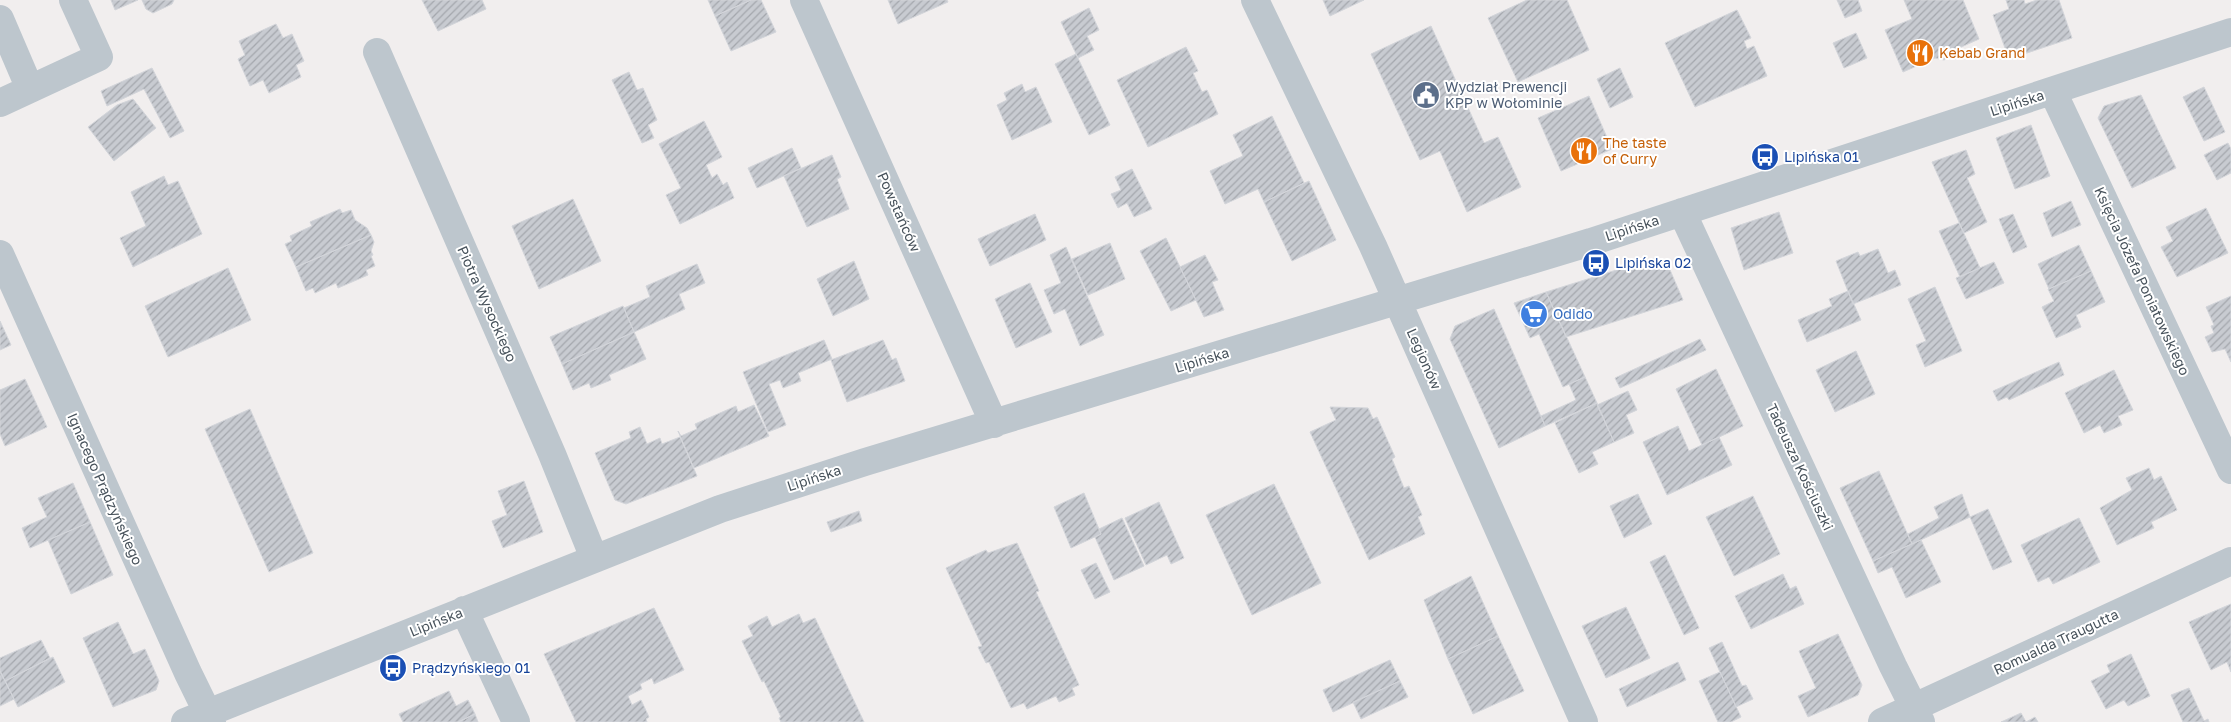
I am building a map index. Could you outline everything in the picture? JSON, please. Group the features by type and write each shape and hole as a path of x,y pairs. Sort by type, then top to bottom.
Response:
{"street":[{"path":"0,103 99,57 72,0"},
{"name":"Powstańców","path":"804,0 994,424"},
{"name":"Legionów","path":"1255,0 1398,301 1584,722"},
{"path":"0,19 30,89"},
{"name":"Lipińska","path":"201,719 464,610 737,504 864,462 1398,301 1682,212 2053,92 2231,32"},
{"name":"Piotra Wysockiego","path":"376,52 552,454 594,558"},
{"name":"Księcia Józefa Poniatowskiego","path":"2053,92 2231,470"},
{"name":"Tadeusza Kościuszki","path":"1682,212 1918,715"},
{"name":"Ignacego Prądzyńskiego","path":"0,254 188,673 201,719"},
{"name":"Romualda Traugutta","path":"1882,722 1918,715 2231,561"},
{"path":"464,610 516,722"}],"building":[{"path":"111,0 138,0 115,10"},
{"path":"142,0 174,0 172,4 153,13 146,9"},
{"path":"422,0 482,0 486,9 438,31"},
{"path":"708,0 751,0 715,16"},
{"path":"751,0 761,0 776,32 731,51 715,16"},
{"path":"888,0 947,0 948,2 898,24"},
{"path":"1323,0 1364,0 1330,16"},
{"path":"1527,0 1567,0 1589,50 1518,82 1488,18"},
{"path":"1837,0 1858,0 1862,11 1845,18"},
{"path":"1904,0 1963,0 1979,39 1959,48 1953,56 1944,60 1935,58 1903,72 1885,30 1912,19"},
{"path":"2006,0 2024,0 2025,4 2037,0 2059,0 2072,38 2009,59 1993,15 2009,9"},
{"path":"1089,8 1099,30 1087,36 1094,50 1078,58 1061,22"},
{"path":"1737,10 1751,38 1744,41 1747,49 1754,46 1767,76 1695,107 1665,43"},
{"path":"276,24 283,38 292,34 304,61 296,65 301,77 269,93 263,80 250,86 238,59 245,55 239,41"},
{"name":"Wydział Prewencji KPP w Wołominie","path":"1431,26 1484,143 1498,137 1521,187 1467,212 1440,151 1420,160 1371,54"},
{"path":"1856,33 1867,58 1844,68 1833,43"},
{"path":"1186,47 1198,71 1193,73 1202,92 1207,90 1218,114 1148,147 1117,80"},
{"path":"1076,54 1110,125 1089,135 1055,64"},
{"path":"152,68 184,131 170,138 144,89 107,106 101,91"},
{"path":"1620,68 1633,97 1610,108 1597,79"},
{"path":"629,72 637,90 643,88 657,120 648,125 654,138 642,143 612,80"},
{"path":"1022,84 1025,92 1036,87 1052,122 1012,140 997,105 1007,100 1004,93"},
{"path":"2204,87 2225,132 2204,141 2183,97"},
{"path":"2141,95 2176,168 2132,188 2098,118 2104,106"},
{"path":"1589,96 1612,149 1561,171 1538,118"},
{"path":"133,99 156,128 114,161 88,127 117,105"},
{"path":"1272,116 1304,183 1264,202 1258,189 1225,204 1210,171 1243,156 1233,135"},
{"path":"704,121 722,157 706,165 712,178 717,174 723,185 727,182 734,198 680,224 666,195 681,188 659,144"},
{"path":"2031,125 2050,176 2015,189 1996,138"},
{"path":"2228,143 2231,149 2231,173 2217,180 2204,155"},
{"path":"792,148 801,168 757,188 748,168"},
{"path":"1966,150 1975,174 1967,178 1987,222 1964,233 1932,162"},
{"path":"832,155 841,177 837,179 849,209 807,227 784,176"},
{"path":"1132,169 1152,209 1134,217 1127,203 1118,208 1111,194 1121,190 1115,177"},
{"path":"164,176 168,185 178,181 202,234 133,267 120,238 146,226 131,192"},
{"path":"1309,181 1336,240 1292,261 1264,202"},
{"path":"573,199 601,261 539,289 512,226"},
{"path":"2071,201 2081,225 2052,237 2043,213"},
{"path":"2206,208 2228,253 2177,277 2161,247 2173,241 2166,227"},
{"path":"340,209 342,213 351,210 355,220 367,228 371,235 296,267 285,244 292,241 290,236 312,226 310,222"},
{"path":"1779,212 1793,253 1744,270 1731,228"},
{"path":"1035,214 1046,240 990,266 978,239"},
{"path":"2013,214 2027,247 2013,253 1999,219"},
{"path":"1959,223 1980,268 1960,277 1939,231"},
{"path":"371,235 374,242 371,251 373,255 371,256 375,266 366,270 368,275 338,288 336,283 315,293 313,288 306,291 296,267"},
{"path":"1166,238 1196,300 1171,311 1140,251"},
{"path":"1110,243 1125,279 1088,295 1072,259"},
{"path":"2079,245 2091,271 2049,289 2038,264"},
{"path":"1066,247 1104,335 1080,346 1065,309 1054,314 1044,290 1061,283 1050,255"},
{"path":"1878,249 1888,273 1895,270 1901,285 1853,304 1836,261 1858,252 1860,256"},
{"path":"1205,255 1218,280 1212,282 1224,310 1204,317 1180,267"},
{"path":"1655,258 1667,263 1683,300 1566,337 1546,292"},
{"path":"854,261 869,299 833,316 817,279"},
{"path":"1994,262 2004,283 1966,299 1956,278"},
{"path":"697,264 705,283 679,294 685,309 634,332 624,308 650,297 646,286"},
{"path":"228,268 251,320 168,357 145,306"},
{"path":"2091,271 2105,302 2076,315 2081,327 2056,338 2042,307 2054,301 2048,289"},
{"path":"1030,283 1052,332 1016,348 995,299"},
{"path":"1935,287 1962,351 1925,367 1916,345 1926,341 1908,299"},
{"path":"1848,291 1861,320 1807,342 1798,320 1832,306 1829,299"},
{"path":"1546,292 1585,377 1563,387 1539,334 1530,338 1514,303"},
{"path":"2231,296 2231,362 2225,349 2212,352 2205,337 2214,333 2211,326 2214,325 2206,307"},
{"path":"623,306 634,332 562,364 550,337"},
{"path":"1494,309 1545,426 1499,448 1450,339 1455,326"},
{"path":"0,321 11,345 0,350"},
{"path":"634,332 646,359 609,375 611,380 591,388 589,383 573,390 562,364"},
{"path":"1700,339 1706,350 1620,388 1615,378"},
{"path":"824,340 832,359 798,373 801,381 783,388 780,380 769,384 786,425 768,432 743,372"},
{"path":"883,340 892,360 896,358 905,381 847,402 831,360"},
{"path":"1856,351 1875,394 1835,412 1816,370"},
{"path":"2059,362 2064,375 2009,400 2007,397 1998,401 1993,391"},
{"path":"1716,369 1743,426 1702,445 1676,389"},
{"path":"2114,370 2133,410 2118,416 2122,425 2104,433 2100,425 2084,433 2065,393"},
{"path":"1585,377 1597,403 1545,426 1541,416 1576,400 1569,384"},
{"path":"25,379 47,427 5,446 0,434 0,390"},
{"path":"1628,391 1637,410 1626,415 1634,433 1614,442 1597,405"},
{"path":"1597,403 1614,442 1592,452 1598,464 1579,473 1555,423"},
{"path":"754,405 769,436 694,468 678,431 681,436 697,429 695,424 736,406 738,412"},
{"path":"1330,407 1368,408 1373,419 1377,417 1395,457 1392,459 1404,488 1409,486 1422,515 1418,517 1425,534 1369,560 1310,432 1336,420"},
{"path":"250,409 313,553 269,572 205,429"},
{"path":"1678,426 1689,451 1719,437 1732,465 1667,495 1643,442"},
{"path":"640,427 647,444 660,438 662,444 680,437 697,476 626,504 615,500 595,453 631,438 629,432"},
{"path":"2149,468 2154,480 2161,476 2177,510 2151,522 2154,528 2117,545 2100,508 2132,490 2126,478"},
{"path":"1879,471 1912,544 1873,561 1840,488"},
{"path":"524,481 543,532 503,548 492,521 507,515 498,491"},
{"path":"73,483 90,522 30,548 22,528 47,517 38,498"},
{"path":"1274,484 1321,583 1252,615 1206,515"},
{"path":"1084,493 1101,534 1071,548 1054,507"},
{"path":"1638,494 1652,524 1624,538 1610,506"},
{"path":"1962,494 1970,517 1912,544 1908,534 1939,518 1934,507"},
{"path":"1753,496 1780,554 1734,576 1706,517"},
{"path":"1159,502 1184,558 1171,564 1167,555 1146,565 1125,518"},
{"path":"1988,509 2012,562 1993,570 1970,517"},
{"path":"859,511 862,521 831,532 827,522"},
{"path":"1122,518 1144,566 1114,580 1095,537 1101,534 1099,529"},
{"path":"2079,518 2100,562 2053,584 2049,577 2038,582 2021,545"},
{"path":"90,522 113,575 71,594 48,540"},
{"path":"1921,540 1941,582 1906,598 1892,567 1878,573 1873,561"},
{"path":"1017,543 1039,591 1036,592 1079,685 1072,688 1075,695 1059,702 1056,696 1027,709 1024,703 1011,708 989,662 986,663 978,647 982,646 946,568 986,550 988,553"},
{"path":"1665,555 1699,628 1684,635 1650,562"},
{"path":"1096,563 1110,592 1095,599 1081,570"},
{"path":"1783,574 1790,589 1796,586 1804,604 1751,629 1735,596"},
{"path":"1471,576 1498,636 1448,659 1424,600"},
{"path":"2231,604 2231,672 2227,662 2211,670 2189,622"},
{"path":"1626,607 1650,658 1606,678 1582,626"},
{"path":"654,608 684,670 654,684 652,678 640,684 642,689 628,696 632,705 641,700 649,717 646,719 647,722 576,722 544,654"},
{"path":"799,614 803,623 815,618 864,722 781,722 779,718 781,717 764,681 762,682 742,641 753,636 748,626 767,616 772,627"},
{"path":"118,622 133,654 145,649 159,681 156,690 113,707 83,638"},
{"path":"1838,634 1862,685 1858,695 1808,717 1798,696 1816,688 1799,651"},
{"path":"1498,636 1524,691 1473,714 1448,659"},
{"path":"41,640 50,658 5,681 0,671 0,658"},
{"path":"1722,642 1742,686 1746,685 1753,699 1736,707 1709,648"},
{"path":"2131,654 2150,696 2128,706 2124,700 2106,709 2091,681 2110,672 2107,665"},
{"path":"53,657 65,682 18,707 5,681"},
{"path":"1390,660 1400,681 1333,712 1323,690"},
{"path":"1678,662 1686,680 1627,707 1619,689"},
{"path":"0,671 14,699 0,706"},
{"path":"1720,672 1741,717 1731,722 1718,722 1699,681"},
{"path":"1400,681 1408,697 1361,719 1353,702"},
{"path":"2189,688 2204,721 2208,719 2209,722 2183,722 2171,695"},
{"path":"449,691 456,706 468,700 475,714 458,722 403,722 399,714"},
{"path":"2021,713 2026,722 2001,722"},
{"path":"475,714 478,722 458,722"},
{"path":"2035,717 2038,722 2026,722"}],"place":[{"name":"Kebab Grand","path":"1920,53"},
{"name":"Wydział Prewencji KPP w Wołominie","path":"1426,95"},
{"name":"The taste of Curry","path":"1584,151"},
{"name":"Lipińska 01","path":"1765,157"},
{"name":"Lipińska 02","path":"1596,263"},
{"name":"Odido","path":"1534,314"},
{"name":"Prądzyńskiego 01","path":"393,668"}]}
